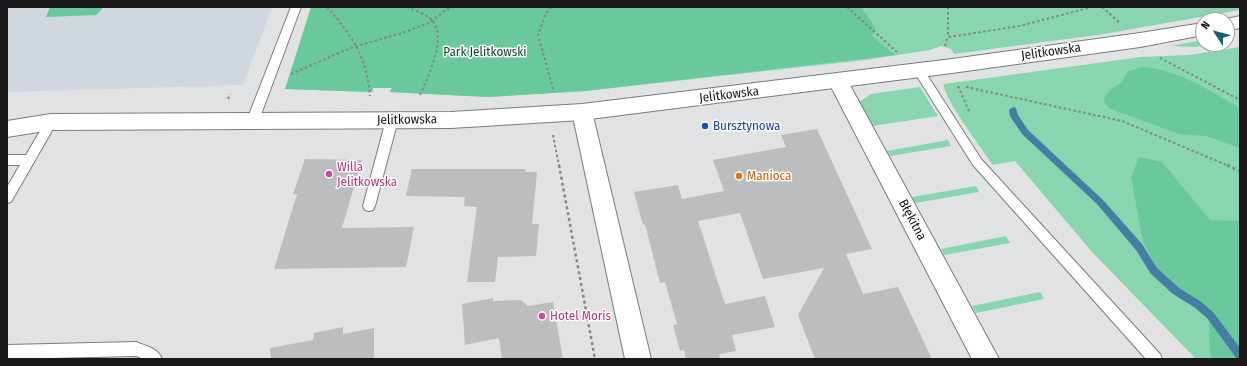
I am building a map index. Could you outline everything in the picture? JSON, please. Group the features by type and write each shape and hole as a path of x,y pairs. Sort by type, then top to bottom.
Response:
{"street":[{"name":"Jelitkowska","path":"7,129 51,122 466,119 582,112 838,81 1140,40 1195,30"},
{"name":"Błękitna","path":"838,81 986,359"},
{"path":"582,112 638,359"},
{"name":"Jelitkowska","path":"7,114 18,114 51,122"}],"lane":[{"path":"253,120 296,7"},
{"path":"918,70 977,162 1155,359"},
{"path":"369,206 392,120"},
{"path":"7,198 51,122"},
{"path":"7,160 29,160"},
{"path":"7,352 136,349 149,354 154,359"}],"path":[{"path":"327,7 358,45 366,66 370,96"},
{"path":"407,7 433,20 437,29 437,47 432,68 419,97"},
{"path":"266,85 358,45 399,34 433,20 454,7"},
{"path":"551,7 546,13 538,35 555,98"},
{"path":"847,7 898,52"},
{"path":"943,52 948,37 948,7"},
{"path":"948,37 1020,26 1092,7"},
{"path":"1102,7 1122,25"},
{"path":"1157,55 1172,65 1205,80 1240,100"},
{"path":"958,85 1122,121 1240,171"},
{"path":"552,133 595,359"}],"shaded area":[{"path":"7,7 272,7 243,85 7,92"}],"green space":[{"path":"50,7 104,7 96,15 46,17"},
{"name":"Park Jelitkowski","path":"311,7 861,7 876,29 872,36 895,55 585,91 488,97 390,92 392,88 373,88 372,92 285,89"},
{"name":"Park Jelitkowski","path":"348,7 1240,7 1240,10 1229,12 1195,12 1195,18 1104,34 954,54 951,49 941,46 930,50 865,60 585,91 488,97 390,92 392,88 373,88 372,92 285,89"},
{"path":"1195,42 1195,47 1171,46"},
{"path":"1240,47 1240,359 1196,359 1093,253 1015,161 993,165 949,100 944,84 1141,57 1189,55 1208,52 1235,52 1235,48"},
{"path":"1141,67 1180,76 1240,108 1240,148 1206,136 1179,134 1111,109 1105,104 1104,98 1110,90 1121,83 1127,72"},
{"path":"920,87 938,116 873,126 859,102 871,94"},
{"path":"948,140 951,146 890,156 887,151"},
{"path":"1139,157 1162,162 1210,220 1240,221 1240,359 1211,359 1209,321 1199,305 1178,289 1157,268 1143,242 1131,177"},
{"path":"976,186 979,192 915,203 912,197"},
{"path":"1006,236 1010,243 944,255 941,249"},
{"path":"1040,292 1044,299 976,313 972,306"}],"building":[{"path":"817,129 872,249 846,254 863,294 898,287 932,359 815,359 798,315 824,268 763,279 740,213 698,221 725,304 765,296 775,327 732,335 736,351 719,354 720,359 686,359 684,350 680,351 673,325 677,324 665,282 660,283 645,224 643,225 634,192 678,185 682,199 724,191 713,160 786,147 781,135"},
{"path":"305,159 362,160 342,228 414,227 406,267 274,269 297,194 293,194"},
{"path":"412,169 526,169 525,172 537,172 532,224 539,224 536,256 498,257 495,282 467,282 477,207 464,206 465,197 406,196"},
{"path":"493,298 493,301 521,300 528,306 553,302 563,359 502,359 499,338 465,345 462,304"},
{"path":"343,327 343,334 374,328 374,359 271,359 270,348 313,340 314,333"}],"waterway":[{"path":"1013,110 1014,116 1025,132 1100,202 1139,247 1154,271 1176,291 1197,304 1210,315 1240,356"}],"place":[{"name":"Bursztynowa","path":"705,126"},
{"name":"Willa Jelitkowska","path":"329,174"},
{"name":"Manioca","path":"739,176"},
{"name":"Hotel Moris","path":"542,316"}]}
